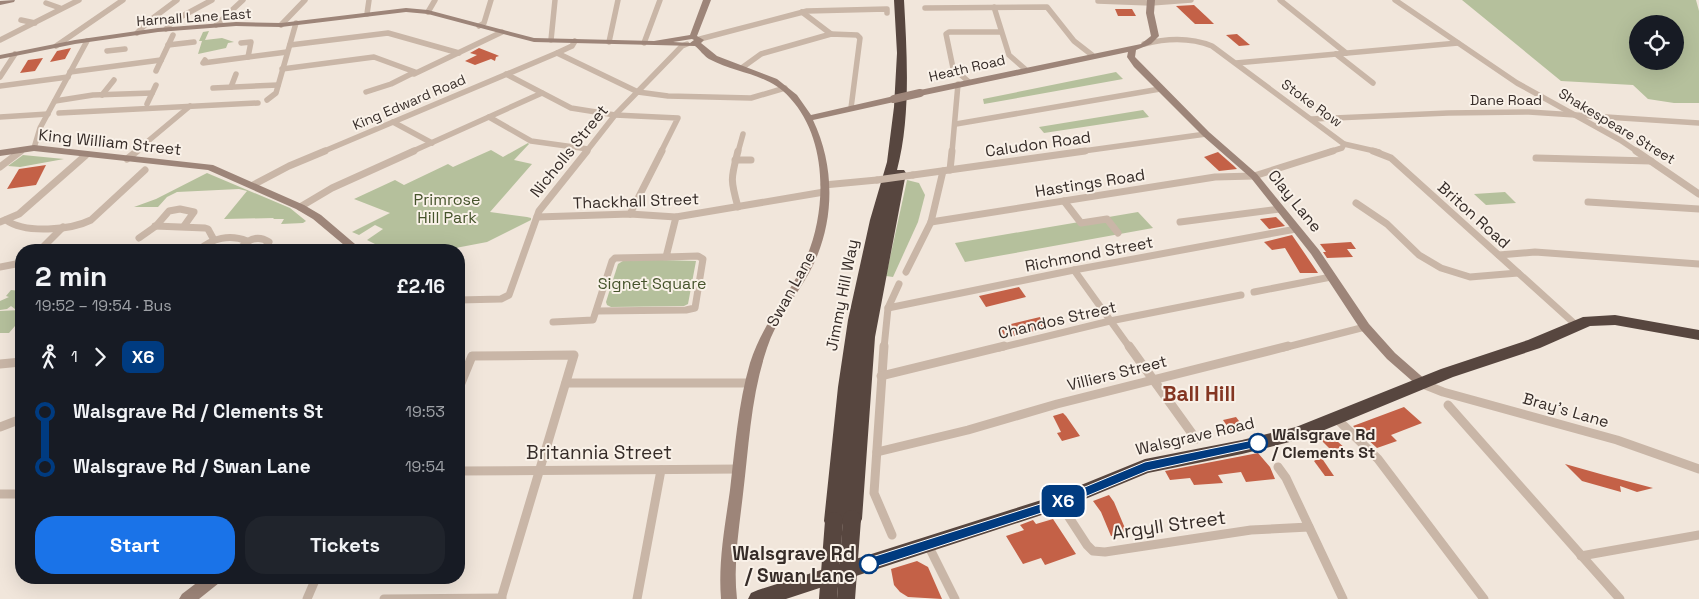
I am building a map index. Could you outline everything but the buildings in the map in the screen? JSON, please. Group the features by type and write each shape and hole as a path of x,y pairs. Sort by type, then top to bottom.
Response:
{"highway":[{"name":"Jimmy Hill Way","path":"846,599 843,520 846,387 856,320 877,220 893,162 900,107 902,53 898,0"},
{"name":"Jimmy Hill Way","path":"828,599 843,520 867,337 902,162 909,110 912,75 907,0"},
{"name":"Walsgrave Road","path":"758,599 1059,502 1152,464 1242,447 1299,433 1447,373 1534,344 1588,321 1608,320 1699,335"}],"street":[{"path":"0,3 11,0"},
{"path":"0,40 79,0"},
{"path":"56,46 123,0"},
{"path":"137,33 149,20 177,0"},
{"path":"156,71 168,45 169,32 173,21 212,0"},
{"path":"216,25 243,0"},
{"path":"281,25 305,0"},
{"path":"367,14 369,0"},
{"path":"428,12 435,0"},
{"path":"479,26 484,23 491,0"},
{"path":"551,40 555,0"},
{"path":"609,42 618,0"},
{"path":"644,43 660,0"},
{"path":"691,41 707,0"},
{"path":"943,0 946,8"},
{"path":"1098,1 1151,2 1192,0"},
{"path":"1280,0 1346,53"},
{"name":"Shakespeare Street","path":"1395,0 1518,83 1653,161 1699,194"},
{"path":"1132,50 1154,37 1150,13 1151,2"},
{"path":"46,4 60,8"},
{"path":"925,8 1047,6 1074,41 1092,55"},
{"path":"994,7 1010,56 1025,69"},
{"path":"691,41 802,12 887,9 887,13"},
{"name":"Harnall Lane East","path":"0,57 137,33 169,32 216,25 281,25 406,10 428,12 523,38 644,43 691,41"},
{"path":"802,12 831,34"},
{"path":"21,20 35,23"},
{"path":"268,100 274,96 296,23"},
{"path":"1154,28 1163,36 1179,40"},
{"path":"366,92 377,90 414,74 502,32"},
{"path":"969,82 953,68 946,34 949,32 1001,32"},
{"path":"290,45 388,34 403,36 459,53"},
{"path":"743,67 761,54 831,34 857,35 860,38 851,108"},
{"path":"1144,44 1179,40"},
{"name":"Stoke Row","path":"1179,40 1207,44 1236,63 1344,144 1338,150 1254,176"},
{"path":"34,148 48,114 87,41"},
{"name":"King Edward Road","path":"253,185 289,166 557,53 572,46 575,41"},
{"name":"Swan Lane","path":"691,41 714,58 765,75 785,88 809,118 818,141 824,189 820,233 815,248 804,273 769,328 756,365 740,470 730,558 729,599"},
{"name":"Nicholls Street","path":"465,300 501,299 509,295 539,211 615,115 682,46 691,41"},
{"path":"168,45 194,42"},
{"path":"241,43 251,42 248,57"},
{"path":"1236,63 1458,43"},
{"path":"107,51 125,49"},
{"path":"110,66 117,50"},
{"name":"Heath Road","path":"809,118 1025,69 1119,50 1132,50"},
{"name":"Clay Lane","path":"1132,50 1130,54 1133,61 1160,89 1206,134 1254,176 1296,229 1365,327 1391,356 1423,384"},
{"path":"205,60 204,63 287,52"},
{"path":"557,53 638,92 668,96 752,98 785,88"},
{"path":"1,74 15,54"},
{"path":"1336,54 1358,70 1363,77 1372,82"},
{"path":"282,69 374,57 415,72 414,74"},
{"path":"0,85 110,66 161,60"},
{"path":"231,87 236,74"},
{"path":"506,74 571,108 615,115 678,118 630,214"},
{"path":"1355,78 1363,77"},
{"path":"102,95 114,80"},
{"path":"213,88 278,84"},
{"path":"906,272 931,222 946,171 956,124 958,84"},
{"path":"147,104 156,85"},
{"path":"956,124 1160,89"},
{"path":"55,100 102,95 152,93"},
{"path":"300,207 332,188 542,93"},
{"path":"59,113 258,103"},
{"path":"126,158 190,106"},
{"name":"Dane Road","path":"1312,119 1452,113 1574,114 1699,123"},
{"path":"0,116 48,114"},
{"path":"489,117 532,141 588,149"},
{"path":"393,122 432,143"},
{"path":"738,207 731,184 735,160 743,134"},
{"name":"Caludon Road","path":"824,189 1206,134"},
{"name":"Briton Road","path":"1344,144 1382,153 1391,158 1576,325"},
{"name":"King William Street","path":"0,152 34,148 86,156 203,166 253,185 300,207 350,244"},
{"path":"1,166 21,151"},
{"path":"3,221 24,209 86,156"},
{"path":"1536,158 1653,161"},
{"path":"735,160 750,160"},
{"path":"3,221 18,226 64,227 84,225 92,220 142,169 153,168"},
{"name":"Hastings Road","path":"931,222 1215,177 1254,176"},
{"name":"Thackhall Street","path":"537,218 630,214 676,216 738,207 824,189"},
{"path":"1064,201 1081,223 1107,219 1118,234"},
{"path":"1588,202 1699,209"},
{"path":"1356,203 1386,224 1419,255 1441,268 1470,277 1518,273"},
{"path":"1180,222 1280,209"},
{"path":"139,238 169,212 192,210 194,214 184,226"},
{"path":"666,257 676,216"},
{"path":"155,226 184,226 208,229 214,240"},
{"path":"46,244 64,227"},
{"name":"Richmond Street","path":"888,308 1074,270 1296,229"},
{"path":"205,244 214,240 233,238 247,241"},
{"path":"244,244 256,238 266,239 268,242 267,244"},
{"path":"1499,255 1535,252 1699,264"},
{"path":"552,322 593,320 612,261 615,258 698,256 703,260 694,308 686,310 597,311"},
{"path":"0,267 15,264"},
{"path":"1074,270 1196,439"},
{"path":"1254,292 1331,277"},
{"path":"892,535 874,493 881,376 888,308 899,284"},
{"name":"Chandos Street","path":"881,376 1110,321 1241,295"},
{"name":"Villiers Street","path":"877,452 968,430 1056,404 1365,327"},
{"path":"384,599 502,599 574,355 472,356 465,373"},
{"path":"0,364 15,363"},
{"path":"566,383 752,383"},
{"name":"Bray's Lane","path":"1423,384 1443,392 1617,440 1699,470"},
{"path":"1448,405 1620,599"},
{"path":"1337,419 1378,459 1484,599"},
{"path":"0,427 15,421"},
{"path":"1278,467 1286,478 1343,599"},
{"path":"637,599 660,470"},
{"name":"Britannia Street","path":"465,471 740,470"},
{"path":"0,494 15,494"},
{"name":"Argyll Street","path":"1059,502 1087,545 1093,551 1105,552 1251,530 1309,527"},
{"path":"1581,556 1699,535"},
{"path":"928,545 955,599"},
{"path":"190,597 206,584"},
{"path":"306,599 313,584"}],"green space":[{"path":"1462,0 1696,0 1699,11 1699,103 1674,103 1648,99 1633,85 1561,81"},
{"path":"209,31 205,40 222,38 234,42 228,43 226,48 198,54 202,41 199,41 203,32"},
{"path":"1116,72 1123,79 984,104 983,99"},
{"path":"1143,110 1149,117 1044,133 1039,127"},
{"name":"Primrose Hill Park","path":"528,143 514,160 532,164 490,212 527,217 531,218 531,220 487,242 465,246 465,244 375,244 367,240 383,229 375,225 359,235 352,232 390,213 354,199 395,180 404,185 448,164 453,167 491,150 503,157"},
{"path":"23,155 64,159 20,167 8,166"},
{"path":"207,173 290,208 306,221 303,223 281,224 284,219 224,219 247,191 239,189 177,192 167,197 158,207 134,207 156,199"},
{"path":"907,180 919,183 925,195 918,222 893,277 886,276"},
{"path":"1505,192 1516,203 1486,205 1474,194"},
{"path":"1138,212 1153,228 965,262 955,243"},
{"name":"Signet Square","path":"626,259 696,261 688,304 684,306 611,307 607,305 606,302 618,264"},
{"path":"11,290 15,290 15,309 11,306 0,310 0,301 9,297 6,296"},
{"path":"15,310 15,326 9,333 0,333 0,311"}],"bus line":[{"name":"X6","path":"869,564 1059,502 1145,466 1258,443"}],"place":[{"name":"Walsgrave Rd / Clements St","path":"1258,443"},
{"name":"Walsgrave Rd / Swan Lane","path":"869,564"}],"district":[{"name":"Ball Hill","path":"1199,393"}]}
